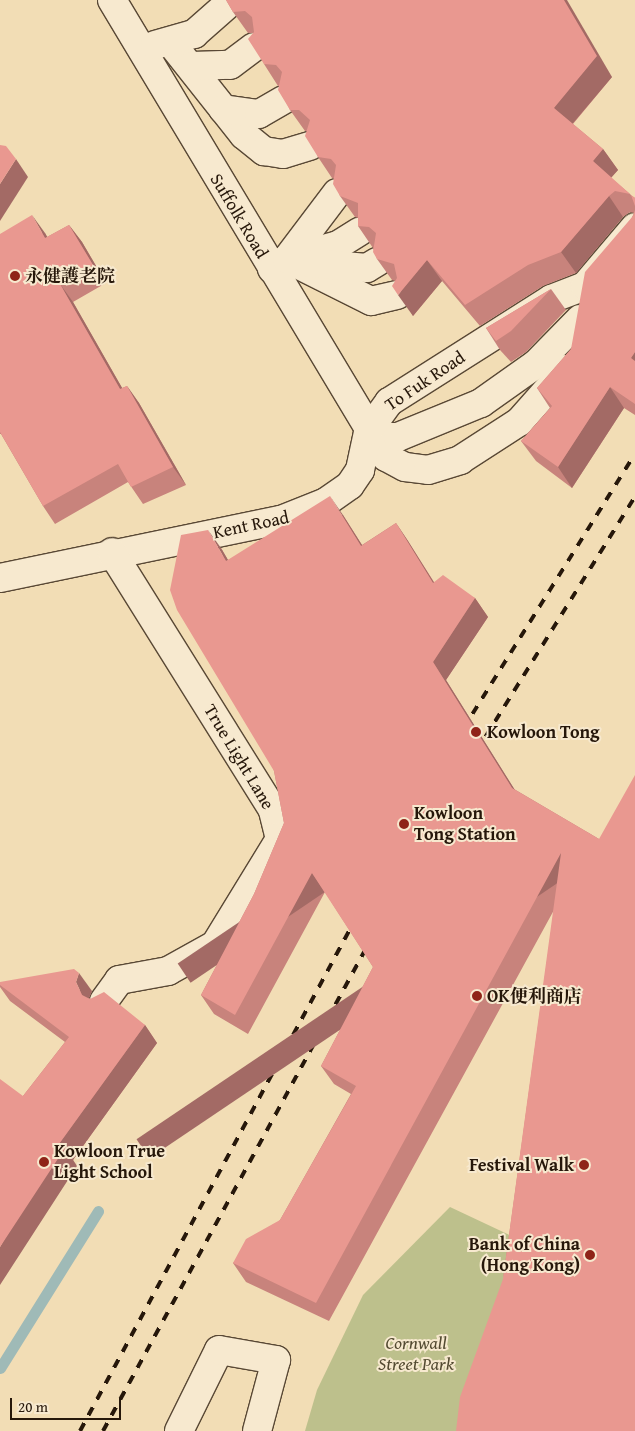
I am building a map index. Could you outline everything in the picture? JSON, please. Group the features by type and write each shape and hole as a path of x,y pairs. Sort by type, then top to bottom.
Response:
{"street":[{"name":"Suffolk Road","path":"112,0 139,46 279,264 369,434 386,457 405,467 428,470 482,448 519,422 574,360 580,319"},
{"path":"139,46 171,43 206,26 228,4"},
{"path":"171,43 192,66 223,109 264,151 283,154 310,146"},
{"path":"192,66 230,65 254,47"},
{"path":"223,109 259,114 283,100"},
{"path":"279,264 337,193"},
{"name":"To Fuk Road","path":"580,319 536,364 481,403 398,437 369,434 374,416 404,390 551,300 585,286 635,227"},
{"path":"279,264 338,245 360,232"},
{"path":"279,264 367,268 377,262"},
{"path":"279,264 371,301 397,295"},
{"path":"580,319 585,286"},
{"name":"Kent Road","path":"0,578 112,552 304,514 350,485 360,470 369,434"},
{"name":"True Light Lane","path":"104,1001 119,980 168,971 215,945 280,838 273,810 112,552"},
{"path":"179,1431 219,1350 276,1360 257,1431"}],"green space":[{"name":"Cornwall Street Park","path":"450,1207 522,1241 471,1431 305,1431 317,1390 363,1295"}],"building":[{"path":"226,0 564,0 597,56 554,108 603,149 593,161 630,194 615,191 561,252 528,265 465,305 427,260 398,295 392,286 397,278 394,264 377,259 373,252 376,233 369,227 358,226 358,203 340,196 333,184 336,165 331,159 318,157 305,136 310,120 299,110 290,110 278,90 282,72 276,65 264,64 248,39 254,32 252,17 245,11 233,12"},
{"path":"0,145 6,146 16,159 0,184"},
{"path":"631,195 635,198 635,206"},
{"path":"635,210 635,352 631,358 635,361 635,404 610,387 558,467 521,441 552,406 537,388 571,349 585,272 633,216"},
{"path":"32,215 45,238 69,225 93,265 60,284 120,389 127,386 173,467 131,487 118,464 43,506 0,432 0,234"},
{"path":"551,289 511,331 496,341 486,328"},
{"path":"330,496 361,546 396,523 433,583 443,575 475,598 433,662 512,788 599,839 635,775 635,1431 456,1431 460,1397 503,1279 561,853 316,1303 233,1263 246,1239 280,1220 356,1086 321,1066 373,967 312,873 235,1015 201,995 254,894 284,823 274,771 177,610 170,590 181,535 208,530 226,561"},
{"path":"74,969 79,973 76,982 82,995 90,999 104,992 145,1025 59,1144 65,1148 0,1247 0,1079 23,1096 69,1037 0,985 0,982"}],"waterway":[{"path":"0,1368 98,1211"}],"railway":[{"path":"463,729 635,454"},
{"path":"476,752 635,497"},
{"path":"80,1431 356,918"},
{"path":"103,1431 370,941"}],"place":[{"name":"永健護老院","path":"15,276"},
{"name":"Kowloon Tong","path":"476,732"},
{"name":"Kowloon Tong Station","path":"404,824"},
{"name":"OK便利商店","path":"477,996"},
{"name":"Kowloon True Light School","path":"44,1162"},
{"name":"Festival Walk","path":"584,1165"},
{"name":"Bank of China (Hong Kong)","path":"590,1255"}]}
